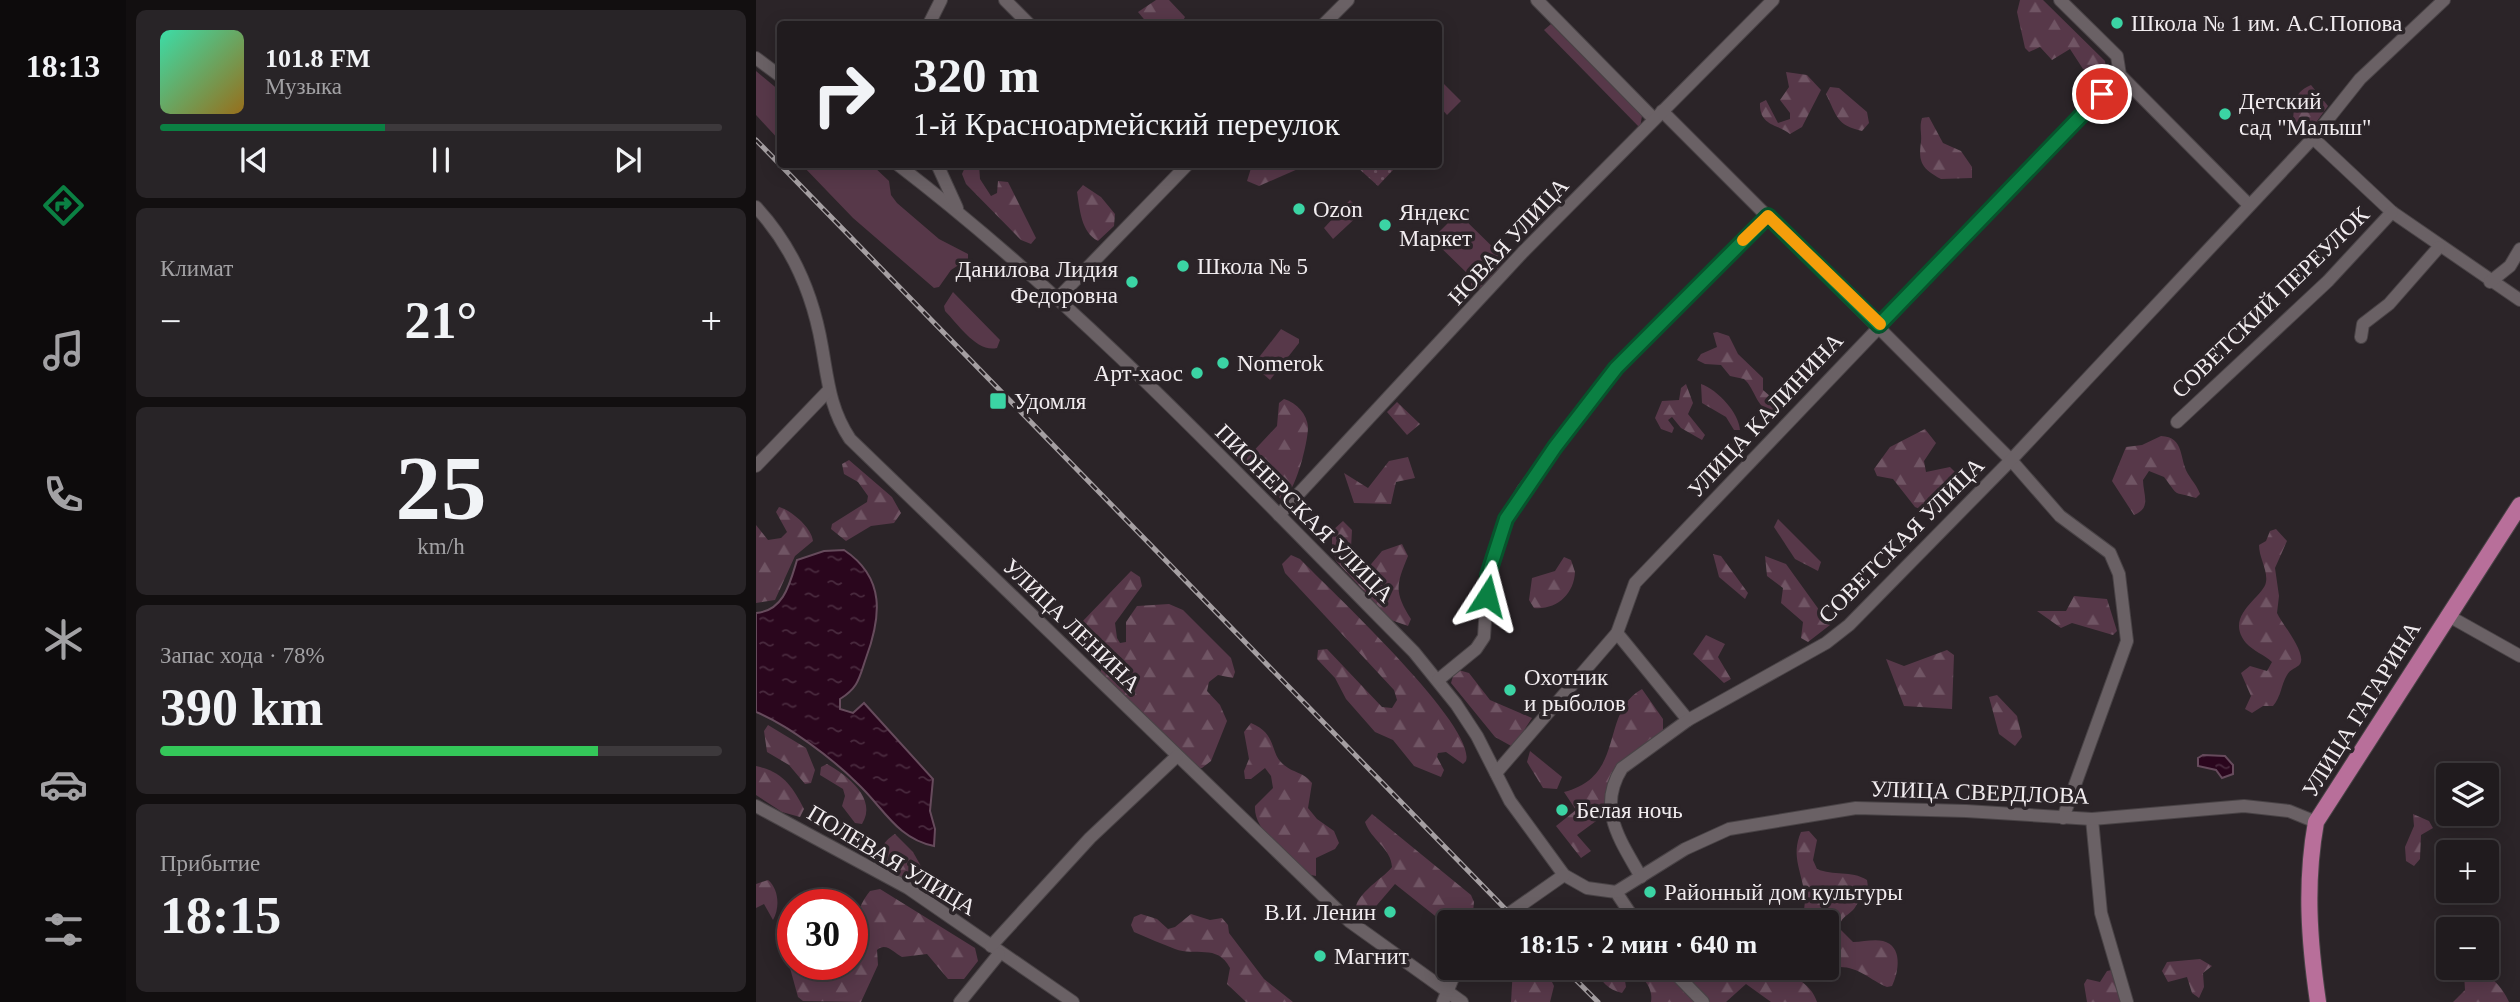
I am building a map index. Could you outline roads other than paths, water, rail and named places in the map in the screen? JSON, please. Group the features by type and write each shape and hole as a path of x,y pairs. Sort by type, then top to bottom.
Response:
{"main road":[{"name":"УЛИЦА ГАГАРИНА","path":"2318,1002 2308,936 2309,861 2316,822 2520,505"}],"street":[{"path":"930,21 940,0"},
{"path":"1005,0 1025,21"},
{"path":"1327,21 1348,0"},
{"path":"1537,0 1768,216 1879,325 2011,460 2060,516 2110,553 2118,566 2127,641 2063,818"},
{"name":"НОВАЯ УЛИЦА","path":"1279,515 1523,252 1773,0"},
{"path":"2060,0 2117,56 2120,75 2249,205"},
{"name":"СОВЕТСКАЯ УЛИЦА","path":"1641,877 1613,828 1610,816 1616,778 1622,768 1688,719 1826,643 1849,625 2011,460 2313,138 2360,79 2444,0"},
{"path":"756,58 777,74"},
{"name":"УЛИЦА КАЛИНИНА","path":"1496,773 1616,633 1635,583 2120,75"},
{"path":"2313,138 2392,212 2439,247 2520,300"},
{"name":"ПИОНЕРСКАЯ УЛИЦА","path":"902,168 958,211 1059,297 1279,515 1438,680 1477,736 1510,801 1564,875 1587,888 1616,892"},
{"path":"939,168 958,211"},
{"path":"1059,297 1179,168"},
{"name":"УЛИЦА ЛЕНИНА","path":"756,208 793,257 807,283 819,328 828,391 838,420 850,439 1349,921 1446,997 1462,1002"},
{"name":"СОВЕТСКИЙ ПЕРЕУЛОК","path":"2176,422 2328,281 2392,212"},
{"path":"1438,680 1476,649 1484,636 1488,575 1500,533 1523,490 1616,368 1768,216"},
{"path":"2361,337 2363,324 2389,304 2439,247"},
{"path":"2490,282 2510,266 2520,249"},
{"path":"756,466 828,391"},
{"path":"2447,615 2520,656"},
{"path":"1616,633 1688,719"},
{"path":"960,1002 995,950 1090,838 1177,756"},
{"name":"ПОЛЕВАЯ УЛИЦА","path":"756,806 908,888 1073,1002"},
{"name":"УЛИЦА СВЕРДЛОВА","path":"1616,892 1685,849 1729,829 1856,808 1953,810 2092,819 2244,806 2289,811 2316,822"},
{"path":"2092,819 2102,914 2127,1002"},
{"path":"1514,910 1564,875"},
{"path":"1616,892 1628,910"},
{"path":"1446,997 1452,980"},
{"path":"1682,980 1703,1002"}],"water":[{"path":"844,550 858,561 867,573 873,586 877,613 860,677 855,686 840,699 840,709 853,713 864,703 933,779 930,811 935,829 934,846 910,837 900,829 857,783 823,753 782,725 756,712 756,613 766,611 779,601 788,586 797,560 824,551"},
{"path":"2203,755 2225,756 2233,765 2233,774 2222,778 2216,770 2198,766 2198,758"}],"railway":[{"path":"756,140 777,162"},
{"path":"783,168 1506,910"},
{"path":"1576,980 1598,1002"}],"place":[{"name":"Школа № 1 им. А.С.Попова","path":"2117,23"},
{"name":"Детский сад \"Малыш\"","path":"2225,114"},
{"name":"Ozon","path":"1299,209"},
{"name":"Яндекс Маркет","path":"1385,225"},
{"name":"Школа № 5","path":"1183,266"},
{"name":"Данилова Лидия Федоровна","path":"1132,282"},
{"name":"Nomerok","path":"1223,363"},
{"name":"Арт-хаос","path":"1197,373"},
{"name":"Удомля","path":"998,401"},
{"name":"Охотник и рыболов","path":"1510,690"},
{"name":"Белая ночь","path":"1562,810"},
{"name":"Районный дом культуры","path":"1650,892"},
{"name":"В.И. Ленин","path":"1390,912"},
{"name":"Магнит","path":"1320,956"}]}
